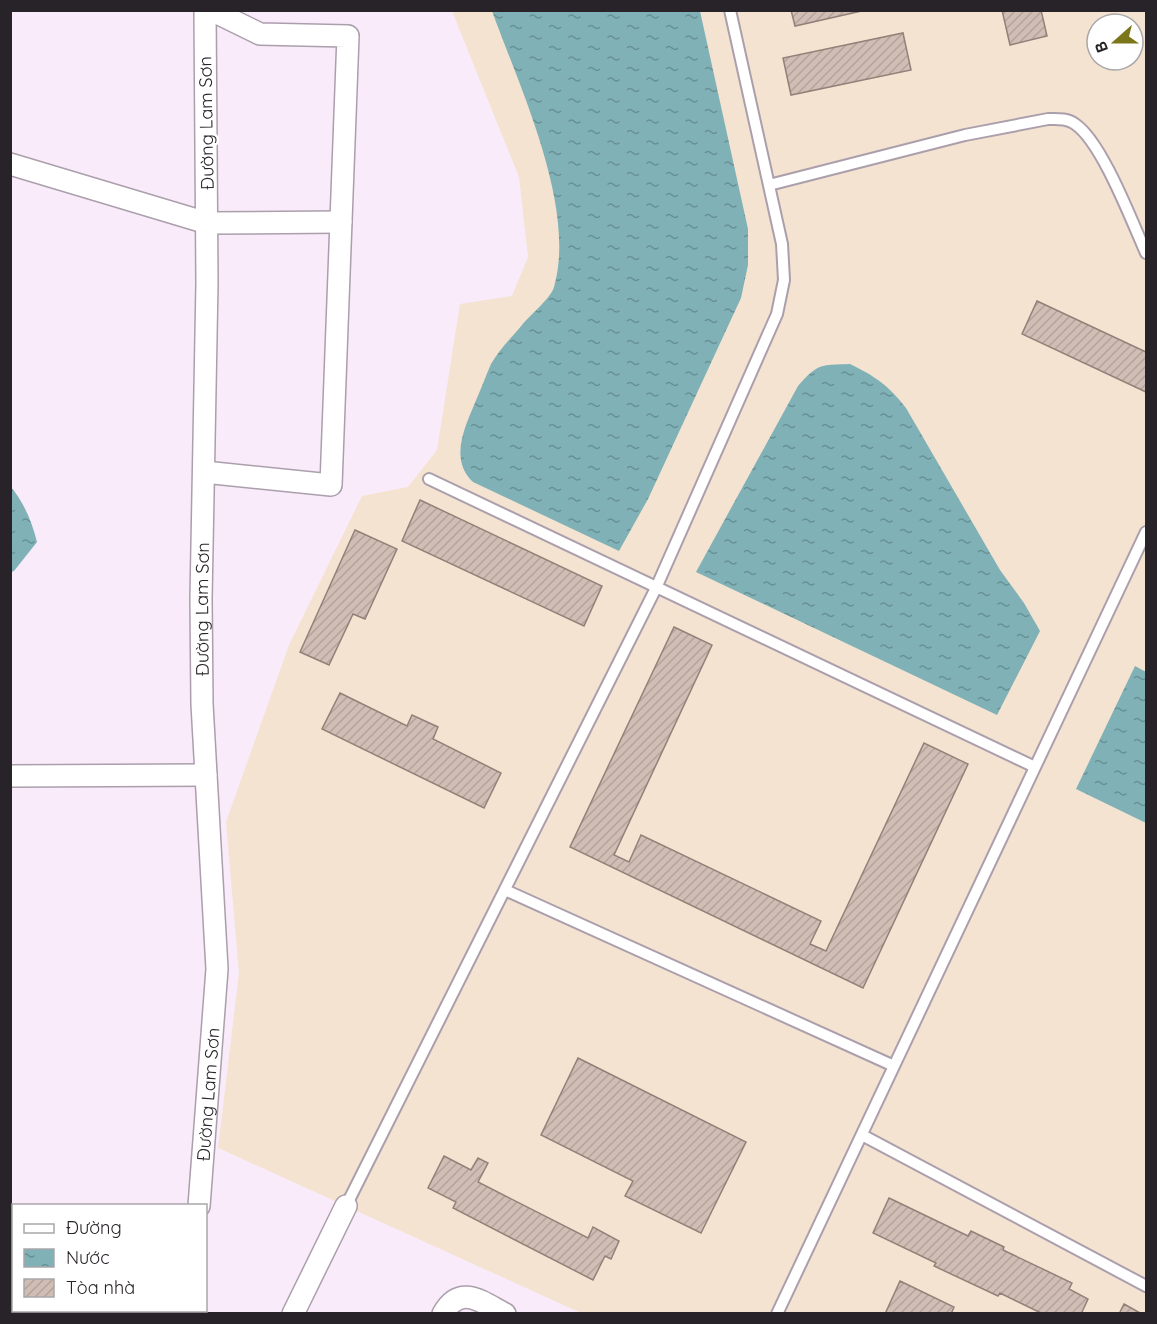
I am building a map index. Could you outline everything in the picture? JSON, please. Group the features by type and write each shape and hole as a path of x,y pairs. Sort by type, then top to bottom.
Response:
{"street":[{"name":"Đường Lam Sơn","path":"199,1204 217,969 202,704 201,610 207,223 205,10"},
{"path":"204,472 331,486 348,36 260,34 211,10"},
{"path":"10,164 207,223 341,222"},
{"path":"10,776 206,775"},
{"path":"293,1314 346,1206"},
{"path":"449,1306 469,1296 505,1314"}],"lane":[{"path":"346,1206 656,588 777,314 784,280 782,244 730,10"},
{"path":"769,185 965,135 1048,119 1062,119 1073,122 1085,132 1095,146 1114,181 1146,254"},
{"path":"429,479 1035,767"},
{"path":"777,1314 1146,532"},
{"path":"505,890 894,1066"},
{"path":"862,1135 1146,1286"}],"shaded area":[{"path":"452,11 1146,11 1146,1313 581,1313 218,1148 239,973 226,822 289,645 362,496 408,487 437,450 460,304 512,296 528,257 519,177"}],"water":[{"path":"492,11 700,11 748,229 748,265 741,298 648,499 619,551 473,482 462,463 460,452 464,430 491,364 552,291 559,255 558,221 552,184 542,147"},
{"path":"850,364 881,382 906,408 1000,570 1024,603 1040,631 997,715 696,572 798,386 816,369"},
{"path":"10,486 27,512 37,542 11,572"},
{"path":"1135,666 1146,672 1146,823 1076,789"}],"building":[{"path":"791,10 866,10 795,26"},
{"path":"1002,10 1041,10 1047,36 1010,45"},
{"path":"903,33 911,70 791,95 783,58"},
{"path":"1037,301 1146,352 1146,392 1022,334"},
{"path":"420,500 602,586 584,626 402,541"},
{"path":"355,530 397,549 365,619 353,614 329,665 300,652"},
{"path":"674,627 712,645 614,855 629,862 641,835 821,921 810,944 826,951 924,743 968,764 863,988 570,847"},
{"path":"340,693 407,726 412,715 438,727 433,739 501,773 484,808 322,729"},
{"path":"578,1058 746,1142 701,1233 625,1196 633,1181 541,1135"},
{"path":"444,1156 471,1170 478,1158 488,1163 478,1182 588,1238 593,1227 619,1241 611,1259 605,1256 593,1280 453,1208 456,1202 428,1188"},
{"path":"889,1198 968,1236 971,1231 1004,1247 1003,1250 1072,1283 1069,1289 1088,1299 1081,1314 1043,1314 1000,1293 998,1296 934,1266 936,1263 873,1233"},
{"path":"900,1281 954,1307 951,1314 885,1314"},
{"path":"1124,1304 1142,1314 1119,1314"}]}
